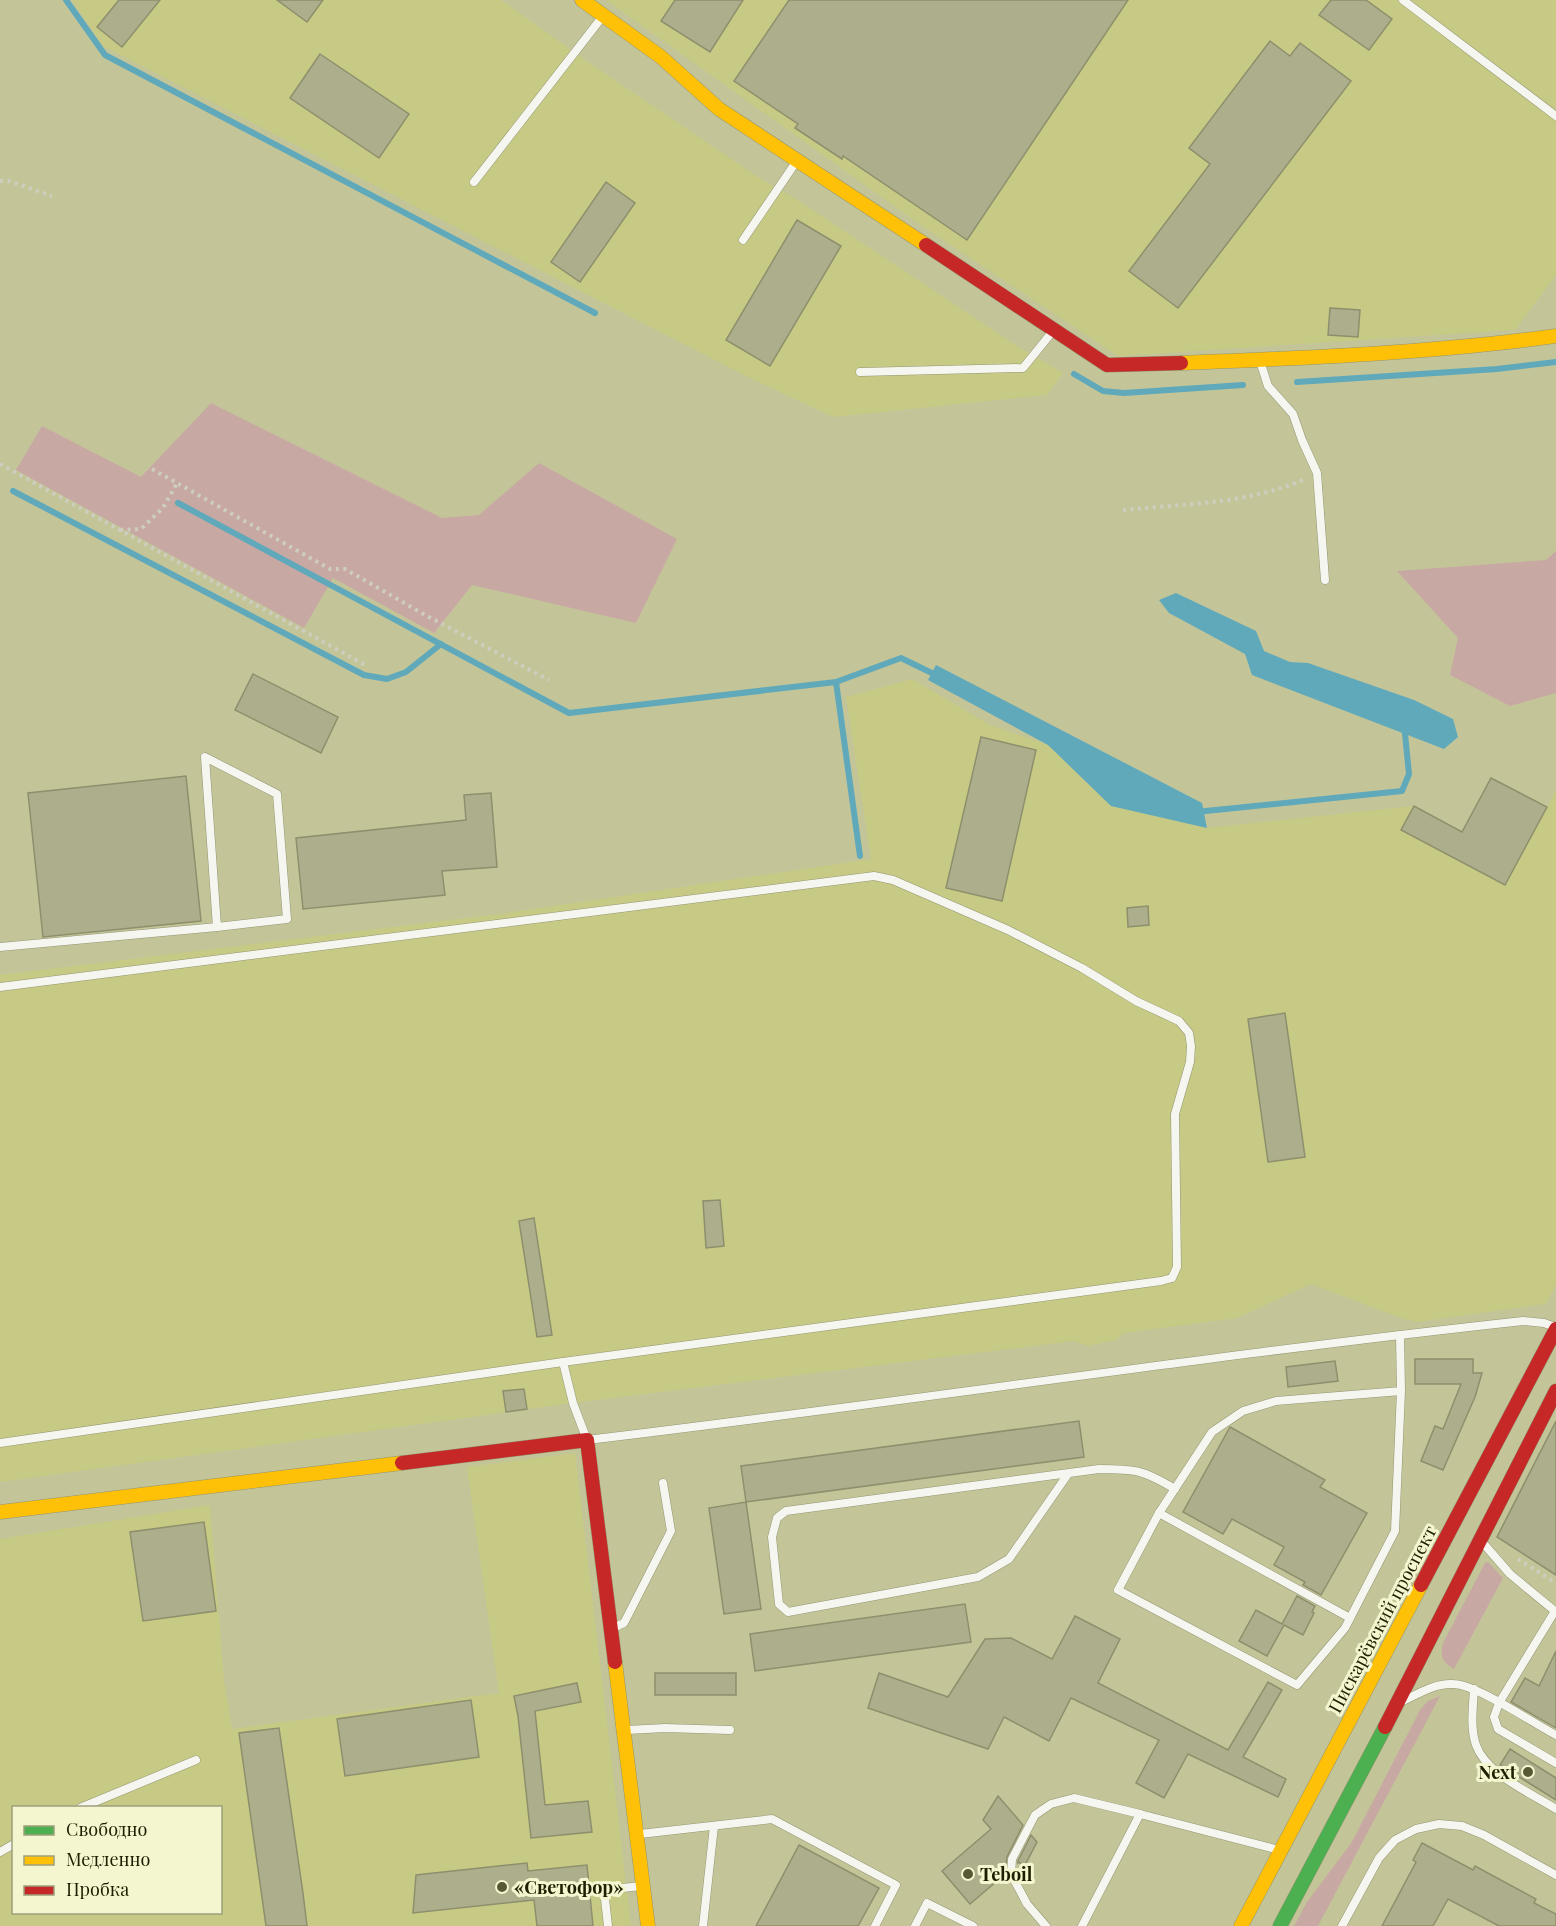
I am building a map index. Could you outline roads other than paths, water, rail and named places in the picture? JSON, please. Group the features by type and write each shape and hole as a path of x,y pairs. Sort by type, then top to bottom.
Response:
{"street":[{"path":"582,0 661,57 719,109 1107,365 1260,360 1476,347 1556,336"},
{"name":"Пискарёвский проспект","path":"1241,1926 1556,1328"},
{"path":"1280,1926 1398,1703 1556,1391"},
{"path":"0,1512 587,1440 648,1926"}],"lane":[{"path":"1403,0 1556,116"},
{"path":"474,182 604,15"},
{"path":"743,240 797,160"},
{"path":"860,372 1023,368 1054,330"},
{"path":"1260,360 1268,386 1293,414 1317,473 1326,580"},
{"path":"0,947 217,927 287,919 277,794 206,757 217,927"},
{"path":"0,987 874,876 893,880 1008,930 1082,968 1136,1001 1179,1021 1189,1033 1191,1046 1190,1062 1175,1114 1177,1267 1172,1278 0,1443"},
{"path":"563,1362 573,1403 587,1440 1363,1338 1523,1321 1544,1323 1556,1328"},
{"path":"1400,1335 1401,1391 1395,1531 1345,1628 1297,1685 1118,1590 1159,1513 1212,1432 1243,1411 1276,1401 1401,1391"},
{"path":"1068,1474 1009,1559 978,1577 788,1612 779,1604 772,1537 777,1518 786,1511 1099,1469 1131,1469 1150,1474 1175,1489"},
{"path":"609,1629 624,1623 671,1532 663,1483"},
{"path":"1159,1513 1350,1618"},
{"path":"1481,1540 1509,1574 1555,1611 1498,1703 1494,1717 1498,1729 1556,1763"},
{"path":"1398,1703 1429,1688 1453,1684 1474,1689 1556,1735"},
{"path":"1474,1689 1473,1722 1476,1746 1490,1768 1556,1809"},
{"path":"622,1730 665,1728 730,1730"},
{"path":"85,1806 196,1760"},
{"path":"1046,1926 1027,1904 1011,1874 1012,1859 1035,1815 1051,1804 1074,1798 1280,1851"},
{"path":"1082,1926 1140,1814"},
{"path":"636,1834 772,1819 896,1885 875,1926"},
{"path":"1342,1926 1379,1858 1395,1840 1416,1829 1439,1824 1462,1826 1484,1835 1556,1875"},
{"path":"703,1926 714,1826"},
{"path":"608,1926 604,1890 642,1886"},
{"path":"915,1926 927,1903 973,1926"}],"water":[{"path":"1176,593 1256,631 1264,651 1290,662 1308,663 1414,700 1453,719 1458,737 1444,749 1252,675 1245,654 1169,613 1159,600"},
{"path":"936,665 1202,803 1207,828 1111,806 1048,745 928,680"}],"waterway":[{"path":"66,0 105,55 595,313"},
{"path":"1297,382 1497,369 1556,362"},
{"path":"1074,374 1103,391 1124,393 1243,385"},
{"path":"13,491 364,675 387,679 406,672 441,644"},
{"path":"178,503 569,713 836,682 860,856"},
{"path":"836,682 901,658 938,676"},
{"path":"1196,812 1402,791 1409,774 1405,734"}],"place":[{"name":"Next","path":"1528,1772"},
{"name":"Teboil","path":"968,1874"},
{"name":"«Светофор»","path":"502,1887"}]}
